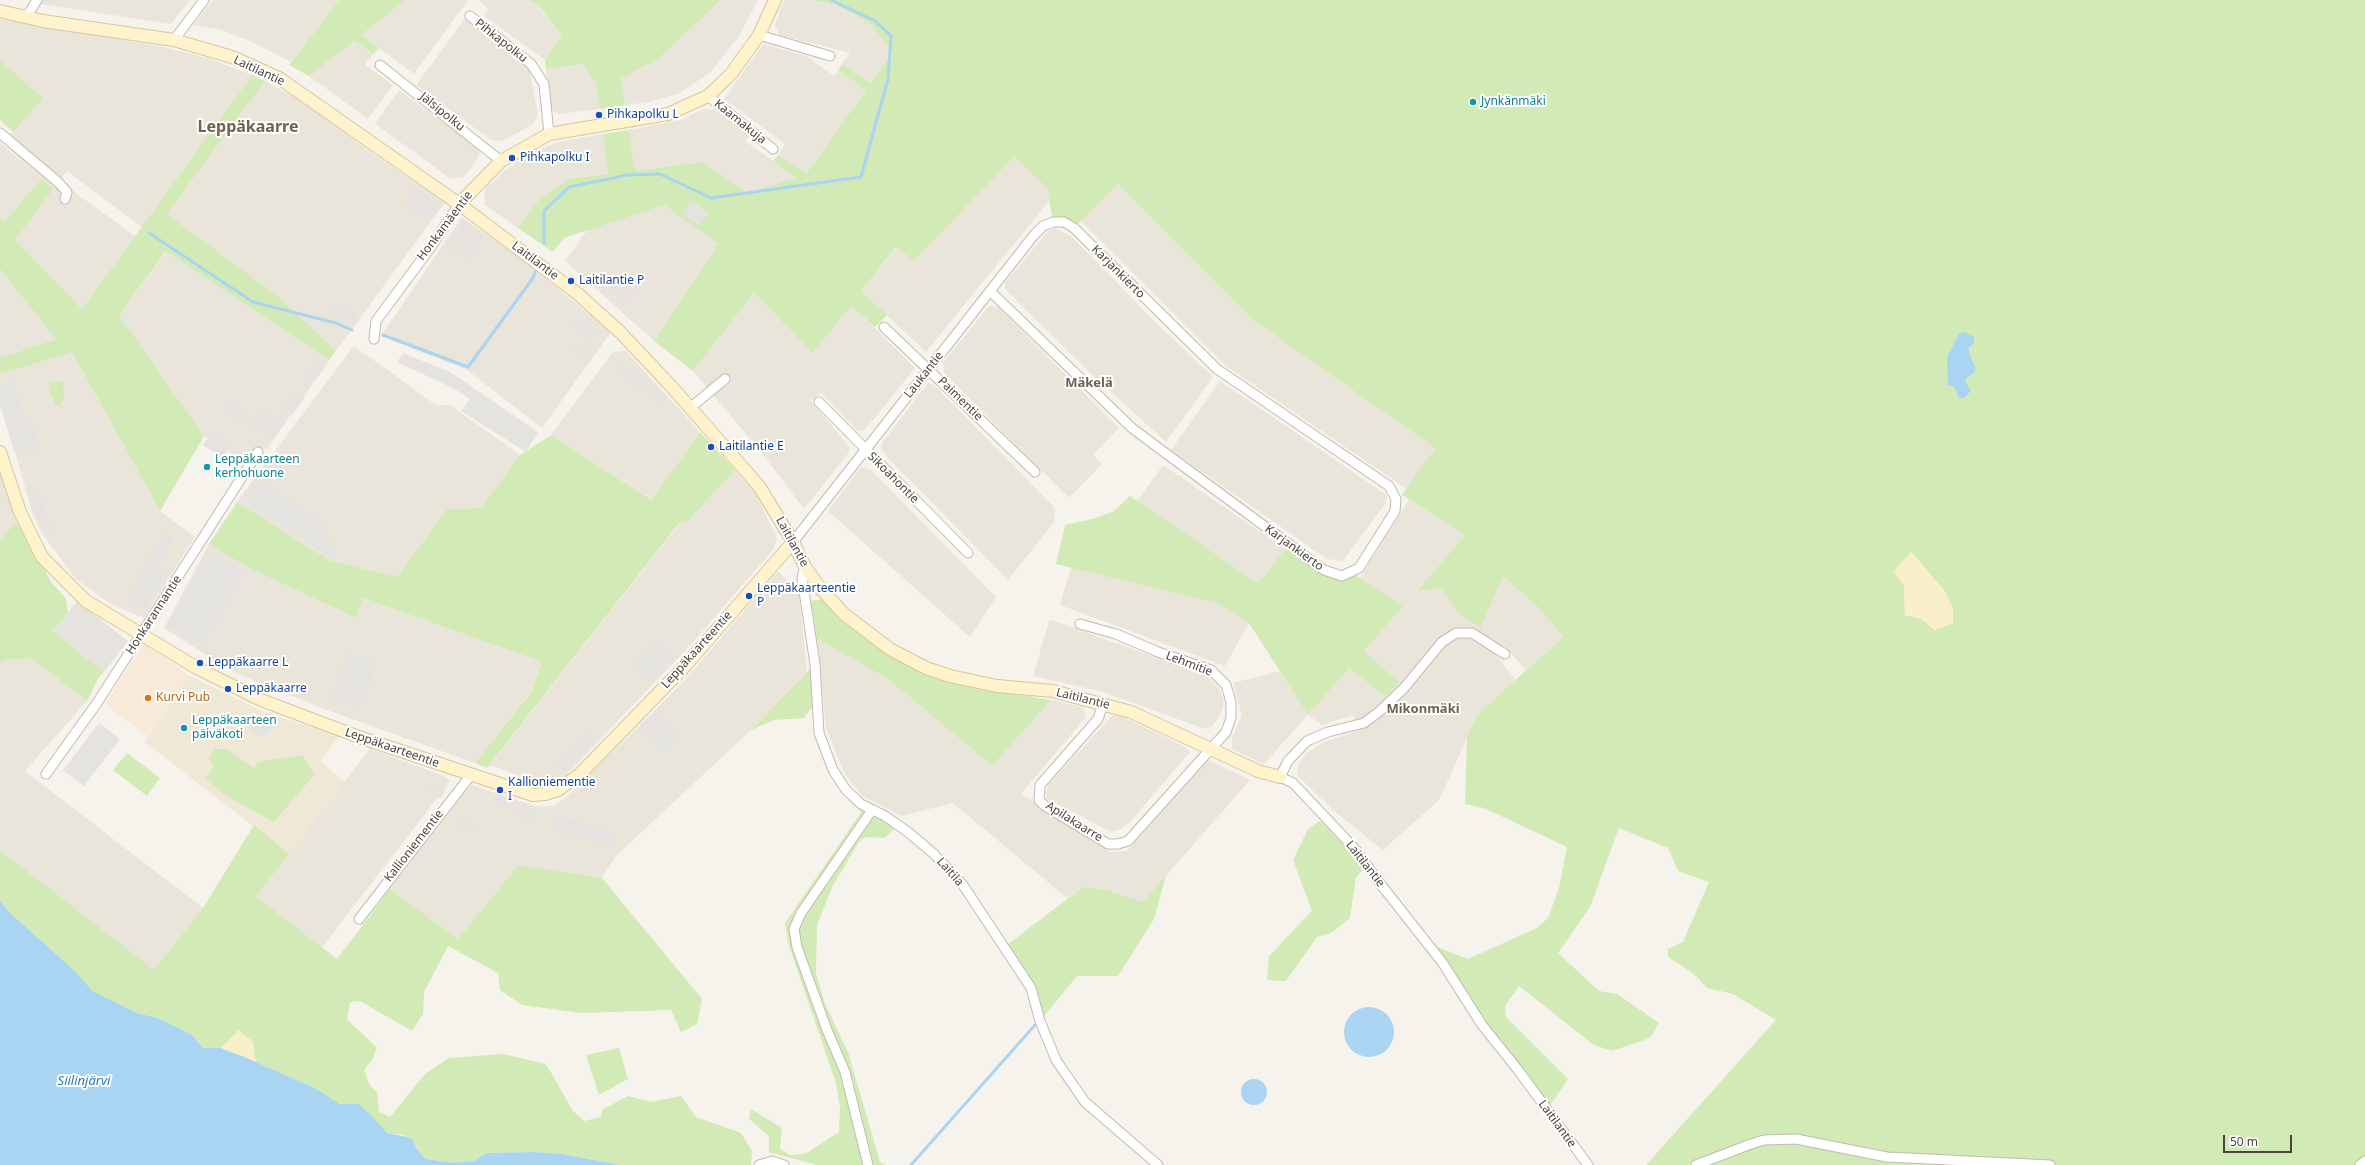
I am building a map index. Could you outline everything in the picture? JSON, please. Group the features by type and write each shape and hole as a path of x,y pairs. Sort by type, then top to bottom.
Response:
{"street":[{"path":"26,18 37,0"},
{"path":"174,40 204,0"},
{"name":"Honkamäentie","path":"374,339 376,321 431,247 459,204 501,161 549,134 668,114 708,96 731,74 759,35 775,0"},
{"name":"Laitilantie","path":"0,11 26,18 174,40 232,58 279,78 459,204 578,294 620,332 759,486 793,542 805,567 821,589 844,614 890,649 926,668 950,676 997,686 1054,691 1131,712 1258,771 1280,777 1293,783 1358,852 1378,881 1442,962 1482,1025 1518,1070 1588,1164"},
{"name":"Pihkapolku","path":"470,16 531,64 544,84 549,134"},
{"path":"759,35 830,56"},
{"name":"Jälsipolku","path":"380,65 501,161"},
{"name":"Kaamakuja","path":"708,96 773,149"},
{"path":"0,133 58,182 66,192 65,199"},
{"name":"Laukantie","path":"793,542 1034,235 1043,226 1053,222 1064,222"},
{"name":"Karjankierto","path":"990,292 1132,428 1157,447 1324,570 1342,576 1359,568 1395,511 1396,499 1389,486 1216,369 1074,228 1064,222"},
{"name":"Paimentie","path":"884,327 930,369 1035,472"},
{"path":"690,408 725,379"},
{"name":"Sikoahontie","path":"819,402 968,553"},
{"name":"Leppäkaarteentie","path":"0,452 20,512 42,557 86,601 197,668 262,700 359,737 534,795 545,794 558,790 580,774 686,665 793,542"},
{"name":"Honkarannantie","path":"46,774 97,702 258,452"},
{"name":"Laitila","path":"805,567 802,578 815,664 819,733 831,766 846,790 861,804 908,832 934,854 963,885 1030,988 1040,1021 1060,1065 1086,1102 1158,1165"},
{"name":"Lehmitie","path":"1080,624 1116,634 1158,652 1211,670 1220,677 1226,685 1231,702 1231,718 1226,732 1210,749"},
{"path":"1280,777 1288,761 1307,741 1328,732 1364,723 1380,711 1404,688 1442,642 1456,633 1472,633 1505,654"},
{"name":"Apilakaarre","path":"1103,704 1098,719 1040,785 1039,800 1046,806 1108,844 1118,844 1128,841 1210,749"},
{"name":"Kallioniementie","path":"359,919 471,775"},
{"path":"868,1165 845,1072 827,1030 797,947 794,929 801,913 872,810"},
{"path":"1696,1165 1751,1144 1796,1139 1887,1157 2050,1165"},
{"path":"759,1165 772,1161 784,1165"},
{"path":"2360,1165 2365,1161"}],"shaded area":[{"path":"43,0 190,0 171,24 41,4"},
{"path":"213,0 339,0 291,62 252,42 222,30 193,25"},
{"path":"405,0 468,0 414,74 361,35"},
{"path":"479,0 529,0 537,5 562,35 545,60 484,16 488,9"},
{"path":"721,0 758,0 739,36 712,71 680,93 649,102 625,105 621,79 659,58"},
{"path":"784,0 812,0 836,5 871,24 892,53 871,83 842,64 850,53 779,35 775,25"},
{"path":"0,19 163,47 208,58 252,75 142,227 67,171 59,181 135,236 82,309 14,240 52,189 41,179 5,221 0,217 0,142 31,170 3,142 43,98 0,60"},
{"path":"465,19 529,68 538,115 533,124 503,141 491,140 416,85"},
{"path":"354,41 373,54 365,65 393,85 368,119 309,76"},
{"path":"763,44 806,56 834,76 838,70 866,90 806,174 778,155 785,144 724,99"},
{"path":"583,64 596,83 600,109 559,114 551,109 546,69"},
{"path":"265,81 304,103 379,158 445,202 336,351 278,296 167,214"},
{"path":"399,90 478,148 479,156 464,177 451,179 375,124"},
{"path":"704,109 716,110 750,135 745,141 797,178 747,193 703,162 635,171 629,130 681,120"},
{"path":"603,134 608,174 570,179 540,198 518,228 484,204 485,189 502,173 526,156 558,142"},
{"path":"1014,157 1047,188 1049,201 926,352 861,291 897,247 914,261"},
{"path":"1118,184 1253,320 1435,448 1407,489 1226,366 1081,221"},
{"path":"415,187 440,205 428,221 403,203"},
{"path":"691,201 709,213 699,226 682,214"},
{"path":"664,205 718,244 654,341 565,261 588,229"},
{"path":"462,217 525,262 611,332 542,428 467,370 381,336"},
{"path":"464,222 473,229 456,252 448,246"},
{"path":"1055,228 1071,236 1155,322 1213,377 1166,442 1086,369 1005,289 1005,283 1049,230"},
{"path":"476,230 484,237 467,260 459,253"},
{"path":"167,251 329,360 267,449 255,447 246,463 204,436 119,315"},
{"path":"0,269 56,339 0,358"},
{"path":"606,277 625,294 636,280 643,287 626,305 601,282"},
{"path":"754,293 813,353 851,304 915,368 864,431 856,430 821,392 811,401 850,448 850,451 804,509 762,453 693,371"},
{"path":"336,302 359,318 354,325 332,309"},
{"path":"989,306 998,307 1119,428 1093,455 1102,464 1069,498 944,373 943,363"},
{"path":"578,319 596,331 590,339 573,327"},
{"path":"576,343 594,355 588,362 571,350"},
{"path":"354,346 436,405 450,405 520,455 481,508 447,509 397,577 329,560 237,502"},
{"path":"626,351 700,432 653,500 551,435 613,352"},
{"path":"72,352 160,511 195,537 144,618 111,604 76,579 43,535 33,515 0,400 0,374"},
{"path":"403,353 450,372 538,432 526,452 461,411 470,399 451,387 397,362"},
{"path":"318,357 327,364 314,382 305,375"},
{"path":"619,362 667,396 662,403 614,369"},
{"path":"14,381 26,425 32,423 42,452 31,456 27,447 14,451 0,405 0,385"},
{"path":"1220,381 1385,494 1387,497 1386,503 1343,561 1327,559 1171,450"},
{"path":"928,383 933,384 1053,506 1055,512 1054,522 1008,580 887,457 881,448 882,443"},
{"path":"296,391 305,397 292,415 283,409"},
{"path":"229,401 248,413 242,423 223,411"},
{"path":"265,407 274,414 261,432 251,425"},
{"path":"277,415 286,422 273,440 264,433"},
{"path":"211,432 231,445 223,458 203,445"},
{"path":"1163,465 1285,549 1258,583 1137,501"},
{"path":"861,467 870,469 996,597 970,637 828,511"},
{"path":"735,470 755,492 777,538 773,550 686,650 564,777 555,781 538,783 490,765 681,522 686,523"},
{"path":"0,471 16,521 0,541"},
{"path":"260,482 329,528 324,536 337,545 330,557 247,502"},
{"path":"38,490 53,532 47,534 35,515 29,495"},
{"path":"1409,500 1465,535 1417,591 1442,588 1460,615 1503,576 1540,609 1563,637 1526,670 1503,644 1496,655 1516,680 1478,714 1439,800 1383,850 1334,811 1297,775 1299,763 1307,753 1326,741 1353,733 1354,715 1322,725 1308,715 1349,668 1385,697 1398,681 1364,651 1403,606 1360,578"},
{"path":"164,533 174,538 156,570 164,575 145,608 127,598"},
{"path":"209,544 247,567 356,618 363,598 542,662 531,691 475,763 324,709 233,672 164,628"},
{"path":"209,551 243,570 203,646 167,626"},
{"path":"1071,567 1216,603 1249,623 1225,666 1060,605"},
{"path":"778,571 799,594 807,672 751,730 616,856 602,878 518,865 458,939 390,889 471,785 535,806 553,806 567,797 687,678"},
{"path":"77,601 128,641 104,672 53,631"},
{"path":"1052,620 1207,676 1219,688 1223,699 1223,708 1219,717 1212,726 1205,729 1103,692 1033,676 1049,621"},
{"path":"657,639 674,654 649,682 633,667"},
{"path":"817,639 888,679 992,766 1051,700 1083,707 1086,717 1021,794 1110,852 1127,851 1208,760 1250,780 1143,902 1103,889 1083,887 1067,898 953,803 901,816 861,795 845,774 826,728"},
{"path":"144,644 190,676 148,737 105,704"},
{"path":"348,652 377,663 360,708 331,697"},
{"path":"31,658 87,701 25,771 203,908 154,971 0,850 0,663 7,660"},
{"path":"1280,671 1308,715 1264,764 1232,749 1232,738 1242,715 1233,683"},
{"path":"190,676 264,712 339,736 320,761 345,782 289,854 145,742"},
{"path":"252,713 274,725 264,739 243,725"},
{"path":"655,713 681,738 663,754 638,730"},
{"path":"1116,714 1184,746 1190,752 1129,823 1121,829 1111,832 1048,799 1045,794 1049,784 1112,716"},
{"path":"99,723 120,739 84,786 63,770"},
{"path":"586,732 594,740 565,772 557,764"},
{"path":"370,749 444,776 449,780 449,783 322,947 256,896"},
{"path":"429,782 445,791 440,799 425,790"},
{"path":"498,794 537,812 532,824 495,799"},
{"path":"462,815 477,828 472,835 456,824"},
{"path":"555,815 616,833 612,845 551,830"}],"green space":[{"path":"339,0 405,0 361,35 379,48 373,54 354,41 309,76 289,65"},
{"path":"529,0 721,0 659,58 621,79 625,105 600,109 596,83 583,64 546,69 545,60 562,35 538,5"},
{"path":"812,0 2365,0 2365,1165 1646,1165 1776,1020 1733,994 1707,988 1694,974 1668,957 1668,949 1683,942 1709,882 1678,871 1668,848 1619,828 1590,907 1558,953 1599,991 1617,994 1659,1023 1650,1038 1612,1051 1594,1045 1519,986 1505,1006 1506,1017 1568,1079 1547,1110 1427,943 1468,959 1537,928 1548,918 1559,888 1567,847 1484,808 1465,804 1467,736 1478,714 1563,637 1540,609 1503,576 1481,627 1460,615 1442,588 1417,591 1465,535 1402,495 1435,448 1253,320 1118,184 1074,228 1053,222 1047,188 1014,157 914,261 896,247 861,291 887,315 875,327 851,305 813,353 754,293 693,371 654,341 718,244 664,205 564,238 553,252 518,228 540,198 570,179 608,174 603,134 629,130 635,171 703,162 747,193 796,178 773,161 778,155 806,174 866,90 838,70 842,64 871,83 892,53 871,24 836,5","holes":["1969,334 1970,356 1976,368 1974,373 1966,377 1959,398 1954,387","1911,552 1928,571 1935,630 1921,619 1905,615 1904,586"]},
{"path":"0,60 43,98 13,132 0,120"},
{"path":"252,75 265,81 167,214 278,296 336,351 329,360 166,251 119,315 204,436 160,511 72,352 0,374 0,358 56,339 0,269 0,217 5,221 41,179 53,189 15,240 82,309"},
{"path":"63,381 64,398 59,406 56,405 49,390 49,382"},
{"path":"700,432 735,470 686,523 680,522 487,768 475,763 531,692 542,662 363,598 356,618 247,567 209,544 237,502 329,560 397,577 447,509 481,508 520,455 551,435 652,500"},
{"path":"1130,496 1258,583 1289,544 1324,570 1352,573 1403,606 1364,651 1399,682 1385,697 1349,668 1308,715 1249,623 1216,603 1056,564 1065,525 1096,518 1114,511"},
{"path":"16,521 52,583 66,599 68,613 53,631 104,672 99,677 87,701 31,658 7,660 0,663 0,541"},
{"path":"822,599 840,620 889,653 997,691 1051,700 992,766 888,679 817,639 811,601"},
{"path":"815,664 816,702 804,718 774,720 751,730"},
{"path":"215,749 227,749 254,768 258,762 303,755 314,775 274,822 227,796 205,779 214,767 209,758"},
{"path":"127,753 160,778 147,796 113,770"},
{"path":"861,804 908,832 894,829 885,838 865,837 859,842 833,885 817,925 816,973 825,1004 848,1052 880,1162 885,1165 817,1165 769,1152 769,1136 749,1119 751,1109 782,1128 780,1149 790,1155 805,1154 839,1132 840,1108 836,1083 789,946 785,923 860,814"},
{"path":"1320,821 1357,858 1362,871 1356,877 1350,918 1331,933 1317,937 1286,981 1267,980 1269,956 1312,911 1293,860 1308,829"},
{"path":"254,825 289,854 256,896 337,959 390,889 458,939 518,865 602,878 702,999 697,1024 681,1032 671,1010 582,1013 522,1005 500,990 498,973 448,946 424,992 423,1014 412,1031 360,1001 350,1002 347,1019 377,1048 372,1060 364,1070 370,1086 377,1092 379,1112 390,1117 425,1074 449,1058 503,1054 546,1064 573,1111 584,1121 601,1117 602,1110 628,1096 651,1102 681,1096 696,1117 741,1133 752,1151 751,1165 620,1165 562,1154 534,1152 487,1153 474,1161 453,1163 426,1159 420,1153 417,1146 403,1135 387,1133 331,1100 317,1089 220,1048 203,1048 191,1034 157,1018 137,1013 91,991 77,973 9,912 0,901 0,850 154,970 203,908"},
{"path":"1166,875 1154,919 1118,976 1077,976 1040,1021 1031,988 1003,948 1083,887 1103,889 1143,902"},
{"path":"619,1048 628,1079 599,1095 586,1055"}],"sand":[{"path":"1911,552 1945,591 1953,608 1953,623 1935,630 1921,619 1905,615 1904,586 1894,571"},
{"path":"239,1030 253,1042 256,1062 220,1048"}],"water":[{"path":"1965,332 1974,337 1974,343 1969,348 1970,356 1976,368 1974,373 1966,378 1966,383 1971,390 1964,398 1959,398 1954,387 1948,385 1947,357 1959,334"},
{"name":"Siilinjärvi","path":"0,901 9,912 77,973 92,991 137,1013 157,1018 191,1034 203,1048 220,1048 242,1056 317,1089 339,1104 358,1104 368,1112 387,1133 411,1138 420,1153 426,1159 453,1163 474,1161 487,1153 534,1152 562,1154 620,1165 0,1165"},
{"path":"1369,1007 1378,1009 1387,1014 1392,1023 1394,1032 1392,1041 1387,1050 1378,1055 1369,1057 1360,1055 1351,1050 1346,1041 1344,1032 1346,1023 1351,1014 1360,1009"},
{"path":"1254,1079 1263,1083 1267,1092 1263,1101 1254,1105 1245,1101 1241,1092 1245,1083"}],"waterway":[{"path":"544,243 544,211 569,187 628,175 660,174 711,198 861,177 888,79 891,36 875,21 831,0"},
{"path":"149,233 253,302 336,323 352,330"},
{"path":"383,335 468,367 533,278 535,272"},
{"path":"911,1165 1035,1025"}],"place":[{"name":"Jynkänmäki","path":"1473,102"},
{"name":"Pihkapolku L","path":"599,115"},
{"name":"Pihkapolku I","path":"512,158"},
{"name":"Laitilantie P","path":"571,281"},
{"name":"Laitilantie E","path":"711,447"},
{"name":"Leppäkaarteen kerhohuone","path":"207,467"},
{"name":"Leppäkaarteentie P","path":"749,596"},
{"name":"Leppäkaarre L","path":"200,663"},
{"name":"Leppäkaarre","path":"228,689"},
{"name":"Kurvi Pub","path":"148,698"},
{"name":"Leppäkaarteen päiväkoti","path":"184,728"},
{"name":"Kallioniementie I","path":"500,790"}],"district":[{"name":"Leppäkaarre","path":"248,127"},
{"name":"Mäkelä","path":"1089,383"},
{"name":"Mikonmäki","path":"1423,709"}]}
